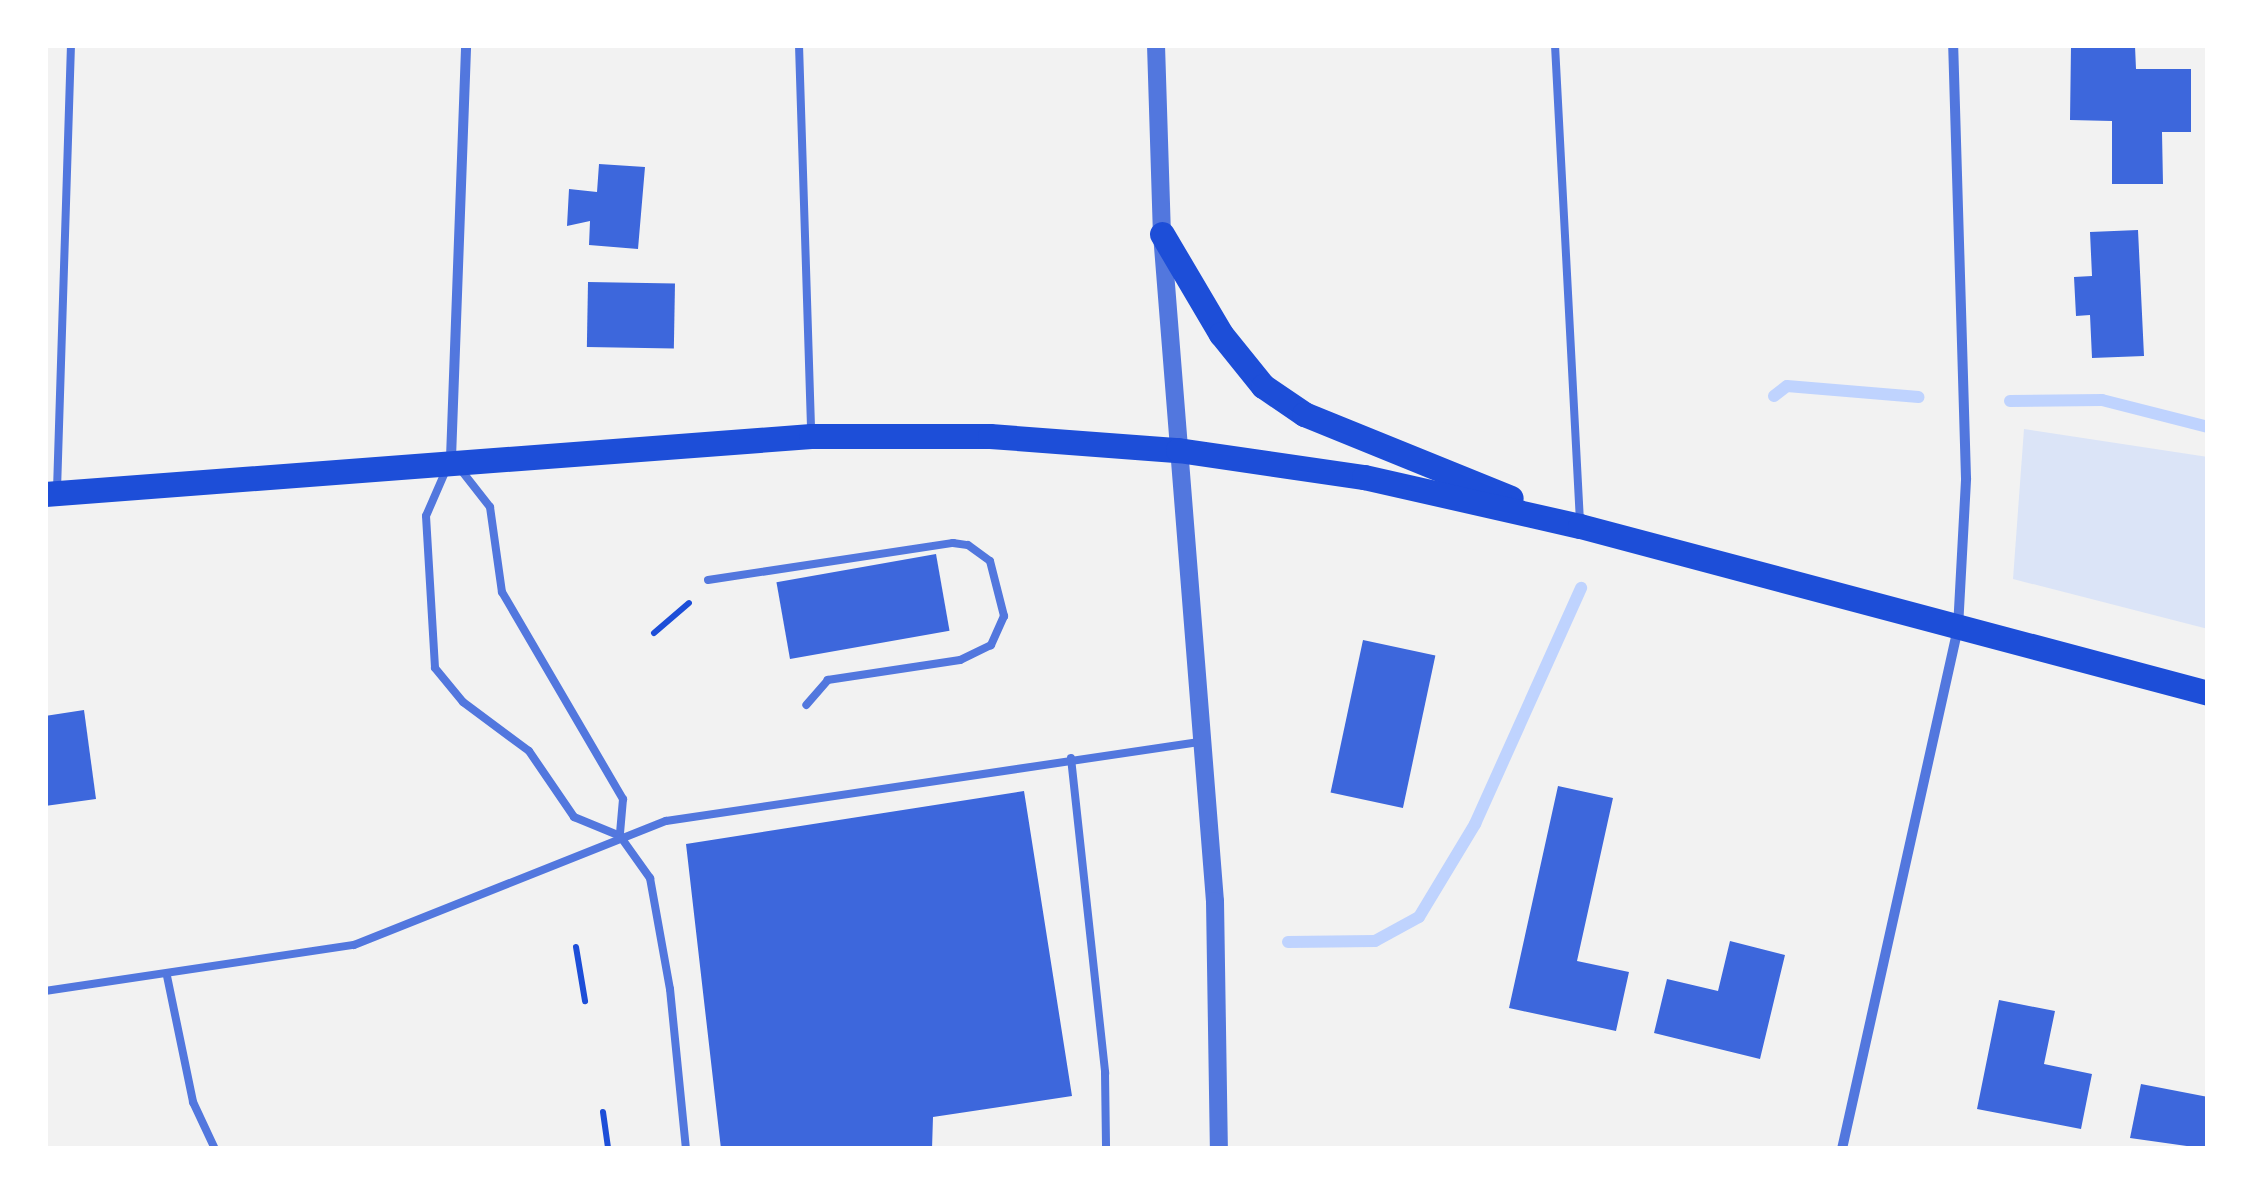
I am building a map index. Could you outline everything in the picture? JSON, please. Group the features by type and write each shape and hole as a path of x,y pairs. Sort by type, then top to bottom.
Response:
{"main road":[{"path":"1162,234 1221,334 1263,386 1304,414 1580,526"},
{"path":"51,493 451,458 811,436 990,436 1178,450 1364,477 1580,526 2208,692"}],"street":[{"path":"451,458 466,45"},
{"path":"1156,45 1162,234 1215,901 1220,1149"},
{"path":"1842,1149 1958,628 1966,478 1953,45"}],"lane":[{"path":"51,493 71,45"},
{"path":"798,45 811,436"},
{"path":"1555,45 1580,526"},
{"path":"620,836 623,799 502,592 490,507 451,458 426,516 436,668 463,702 529,751 574,817 620,836 652,886 686,1149"},
{"path":"708,580 953,543 968,544 990,561 1004,616 990,645 960,660 828,680 806,705"},
{"path":"45,991 167,976 368,941 620,836 742,805 1204,742"},
{"path":"1071,758 1102,1039 1106,1149"},
{"path":"167,976 193,1102 214,1149"}],"path":[{"path":"654,632 689,602"},
{"path":"576,947 585,1001"},
{"path":"603,1112 608,1149"}],"shaded area":[{"path":"2024,429 2208,457 2208,629 2013,579"}],"building":[{"path":"2071,46 2135,46 2136,69 2191,69 2191,132 2162,132 2163,184 2112,184 2112,121 2070,120"},
{"path":"599,164 645,167 638,249 589,245 590,221 567,226 569,189 597,192"},
{"path":"2138,230 2144,356 2092,358 2090,315 2076,316 2074,277 2092,276 2090,232"},
{"path":"588,282 675,284 674,349 587,347"},
{"path":"936,554 950,631 790,659 776,582"},
{"path":"1363,640 1435,655 1403,808 1331,793"},
{"path":"84,710 96,799 45,806 45,716"},
{"path":"1558,786 1613,798 1577,961 1629,972 1616,1031 1509,1008"},
{"path":"1024,791 1072,1096 933,1117 932,1149 721,1149 686,844"},
{"path":"1730,941 1785,955 1760,1059 1654,1033 1667,979 1718,991"},
{"path":"1999,1000 2055,1011 2044,1064 2092,1074 2081,1129 1977,1109"},
{"path":"2141,1084 2208,1097 2208,1149 2130,1138"}],"waterway":[{"path":"1774,396 1787,386 1919,397"},
{"path":"2010,401 2102,400 2208,427"},
{"path":"1288,942 1375,941 1419,917 1475,824 1581,588"}]}
